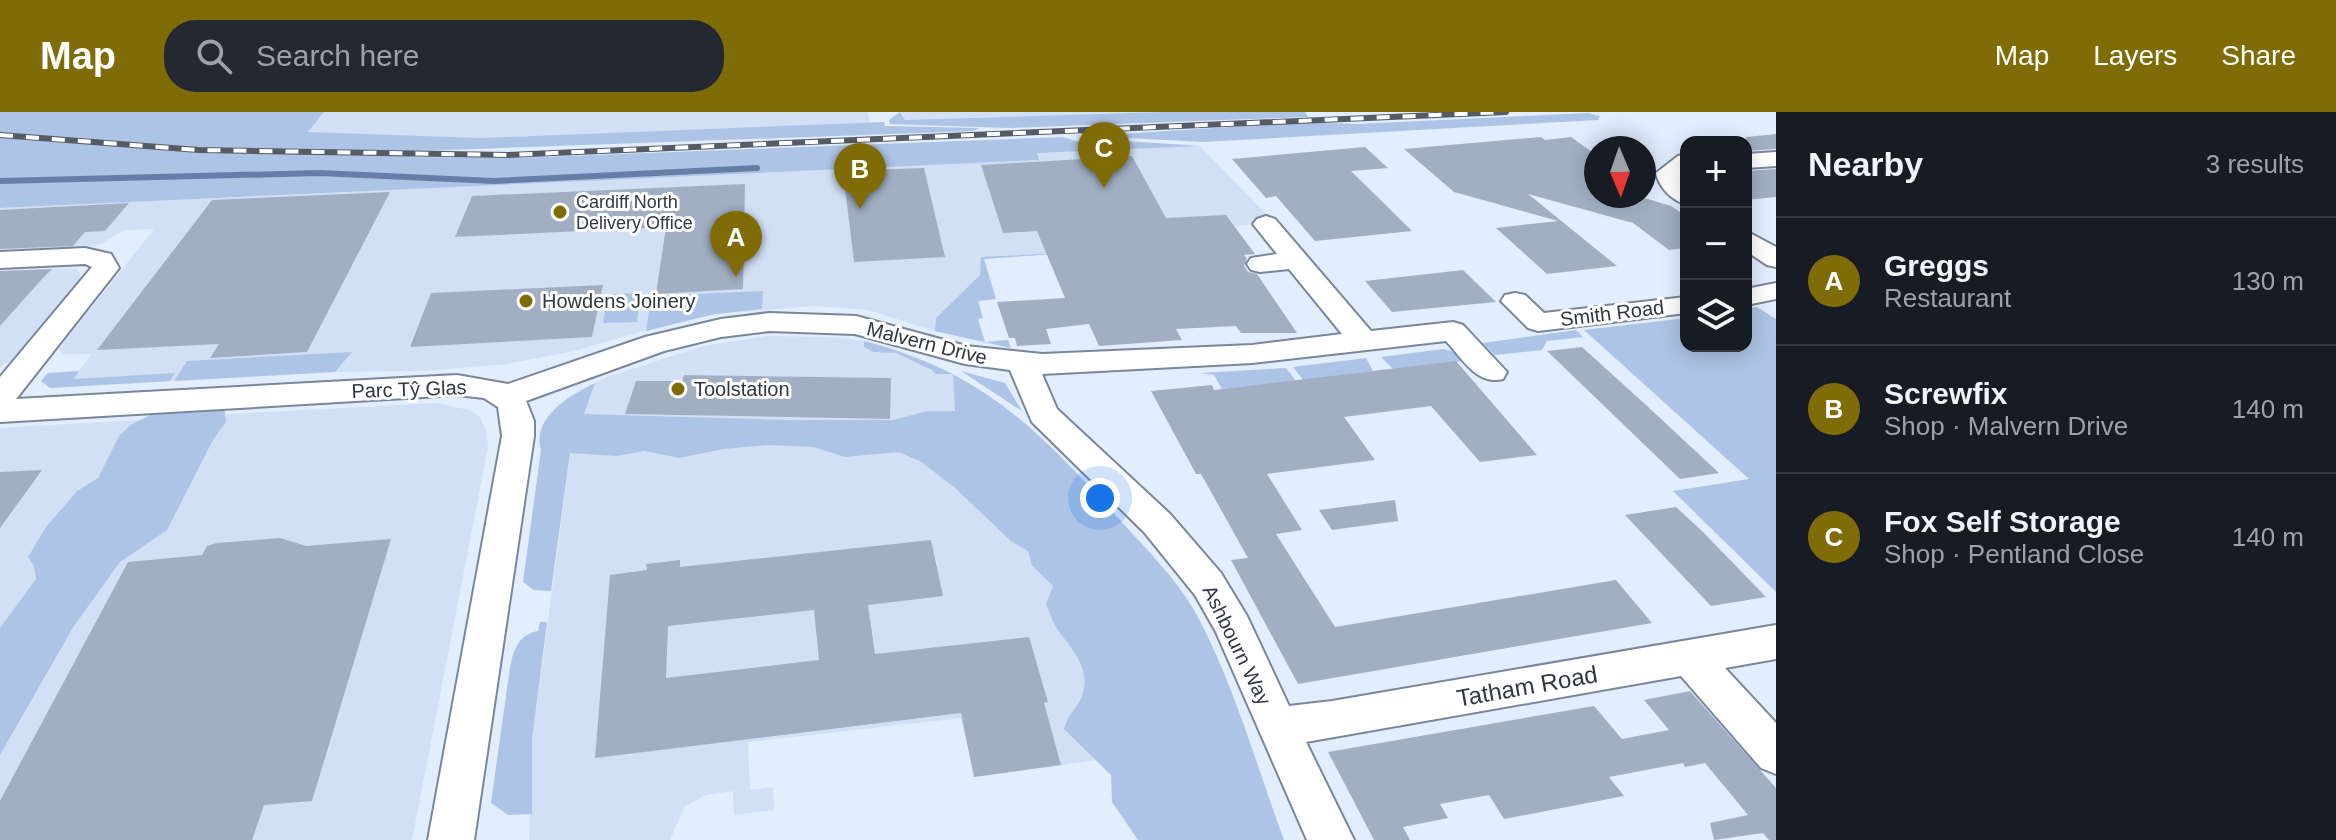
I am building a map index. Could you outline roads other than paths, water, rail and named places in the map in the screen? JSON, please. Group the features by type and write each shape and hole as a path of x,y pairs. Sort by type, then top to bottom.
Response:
{"street":[{"path":"1680,165 1668,173 1670,181 1680,191"},
{"path":"1266,224 1364,342"},
{"path":"1752,243 1776,259"},
{"path":"0,260 85,256 102,260 106,268 0,398"},
{"path":"1260,264 1296,260"},
{"path":"1752,296 1776,291"},
{"name":"Smith Road","path":"1515,301 1538,322 1680,306"},
{"name":"Malvern Drive","path":"508,396 655,344 721,328 769,322 856,325 965,355 1022,363 1062,364 1252,354 1453,331 1492,372"},
{"name":"Ashbourn Way","path":"1022,363 1043,414 1074,440 1178,545 1208,584 1233,627 1331,840"},
{"name":"Ashbourn Way","path":"1062,364 1060,393 1074,440"},
{"name":"Parc Tŷ Glas","path":"0,411 457,385 489,389 508,396"},
{"path":"451,840 518,436 519,416 508,396"},
{"name":"Tatham Road","path":"1276,726 1332,720 1776,642"},
{"path":"1690,657 1776,754"}],"waterway":[{"path":"0,181 320,173 494,181 757,168"}],"railway":[{"path":"0,135 199,150 508,155 1506,112"}],"place":[{"name":"Fox Self Storage","path":"1104,188"},
{"name":"Screwfix","path":"860,209"},
{"name":"Cardiff North Delivery Office","path":"560,212"},
{"name":"Greggs","path":"736,277"},
{"name":"Howdens Joinery","path":"526,301"},
{"name":"Toolstation","path":"678,389"}]}
